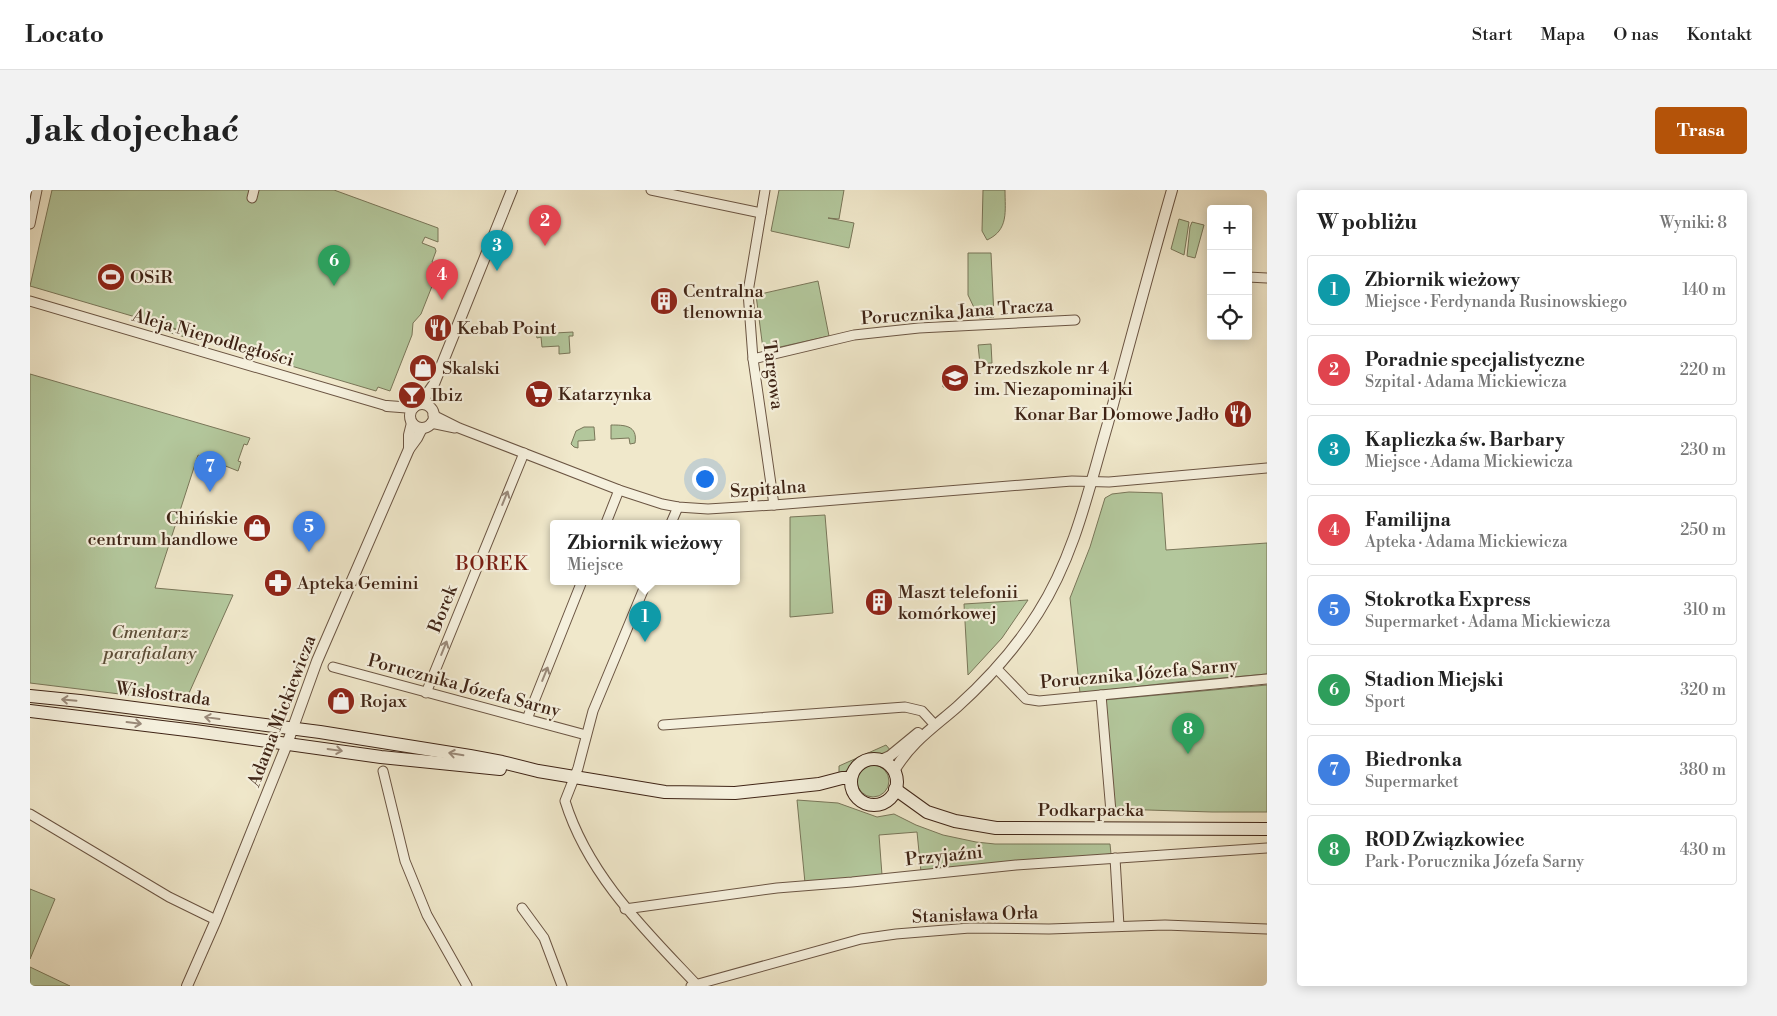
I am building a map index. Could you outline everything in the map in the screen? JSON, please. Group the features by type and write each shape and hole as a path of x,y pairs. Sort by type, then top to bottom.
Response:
{"main road":[{"name":"Wisłostrada","path":"30,696 292,729 502,762 538,771"},
{"name":"Wisłostrada","path":"30,711 381,757 538,771"},
{"path":"538,771 641,789 688,793 735,793 819,784 842,778 852,783 861,801 868,804 884,802 893,794 896,777 890,766 881,760 865,760 859,765 852,783"},
{"name":"Podkarpacka","path":"893,794 912,808 919,807 927,812 955,821 996,828 1267,829"}],"street":[{"path":"30,224 37,190"},
{"name":"Adama Mickiewicza","path":"187,986 216,920 287,744 317,661 408,449 409,435 422,416 512,190"},
{"path":"651,190 761,213"},
{"name":"Targowa","path":"765,190 748,292 753,359 774,505"},
{"path":"881,760 890,756 922,731 955,709 996,668 1028,629 1052,591 1075,536 1172,190"},
{"path":"1252,277 1267,278"},
{"name":"Aleja Niepodległości","path":"30,301 422,416"},
{"name":"Porucznika Jana Tracza","path":"753,359 854,335 919,328 1075,320"},
{"name":"Szpitalna","path":"422,416 459,428 619,490 662,504 708,509 1072,482 1108,482 1267,468"},
{"name":"Borek","path":"426,693 524,453"},
{"path":"607,520 619,490"},
{"path":"672,520 678,507"},
{"path":"527,719 580,585"},
{"path":"645,585 593,710 575,777 565,801 583,847 625,908 693,985"},
{"name":"Porucznika Józefa Sarny","path":"333,667 586,735"},
{"name":"Porucznika Józefa Sarny","path":"996,668 1031,701 1267,678"},
{"path":"1101,695 1111,812"},
{"path":"663,725 905,707 922,711 934,724"},
{"path":"894,771 906,752 934,724"},
{"path":"383,771 406,861 416,888 427,915 467,986"},
{"path":"30,814 169,897 216,920"},
{"name":"Przyjaźni","path":"625,908 777,888 852,882 1016,864 1267,848"},
{"path":"1114,858 1119,926"},
{"path":"522,908 544,938 562,986"},
{"name":"Stanisława Orła","path":"693,985 861,939 896,934 970,928 1049,929 1165,924 1267,929"}],"green space":[{"path":"52,190 334,190 438,228 438,242 425,237 422,243 435,248 436,251 432,262 440,266 421,314 413,323 412,335 390,391 378,387 376,391 217,344 217,340 210,338 206,343 157,329 161,326 190,333 30,286"},
{"path":"779,190 844,190 839,219 828,218 854,223 849,248 771,231"},
{"path":"983,190 1005,190 1005,212 1002,225 994,236 987,240 982,231"},
{"path":"1179,219 1189,222 1184,255 1171,249"},
{"path":"1192,222 1204,225 1195,258 1187,256"},
{"path":"968,253 991,253 994,317 979,318 968,295"},
{"path":"818,281 829,336 763,349 756,295"},
{"path":"573,332 573,336 569,336 570,353 559,354 559,346 542,347 541,337 537,338 536,334"},
{"path":"991,344 992,363 980,364 978,345"},
{"path":"962,371 963,385 943,387 942,373"},
{"name":"Cmentarz parafialany","path":"30,374 250,438 247,445 244,444 238,461 241,462 238,471 198,455 155,588 233,595 185,702 30,683"},
{"path":"611,425 625,426 632,429 635,443 630,444 629,438 611,439"},
{"path":"584,427 594,427 595,440 578,441 578,448 574,447 571,444 576,431"},
{"path":"1129,492 1162,493 1166,550 1267,543 1267,674 1080,693 1070,598 1090,547 1105,498 1112,494"},
{"path":"825,515 833,613 790,617 790,517"},
{"path":"1028,600 1002,638 968,675 964,604"},
{"path":"1267,685 1267,812 1115,809 1104,700"},
{"path":"886,745 891,751 862,757 839,775 839,766"},
{"path":"873,765 879,766 884,770 888,775 888,787 884,792 879,796 873,797 867,796 862,792 858,787 857,781 858,775 862,770 867,766"},
{"path":"797,800 838,803 877,817 894,814 943,835 976,842 995,844 1110,844 1111,854 921,872 917,832 879,835 882,875 805,883"},
{"path":"30,889 55,899 30,959"},
{"path":"30,967 70,986 30,986"}],"place":[{"name":"Poradnie specjalistyczne","path":"545,246"},
{"name":"Kapliczka św. Barbary","path":"497,271"},
{"name":"OSiR","path":"111,277"},
{"name":"Stadion Miejski","path":"334,286"},
{"name":"Familijna","path":"442,300"},
{"name":"Centralna tlenownia","path":"664,301"},
{"name":"Kebab Point","path":"438,328"},
{"name":"Skalski","path":"423,368"},
{"name":"Przedszkole nr 4 im. Niezapominajki","path":"955,378"},
{"name":"Katarzynka","path":"539,394"},
{"name":"Ibiz","path":"412,395"},
{"name":"Konar Bar Domowe Jadło","path":"1238,414"},
{"name":"Biedronka","path":"210,492"},
{"name":"Chińskie centrum handlowe","path":"257,528"},
{"name":"Stokrotka Express","path":"309,552"},
{"name":"Apteka Gemini","path":"278,583"},
{"name":"Maszt telefonii komórkowej","path":"879,602"},
{"name":"Zbiornik wieżowy","path":"645,642"},
{"name":"Rojax","path":"341,701"},
{"name":"ROD Związkowiec","path":"1188,754"}],"district":[{"name":"BOREK","path":"492,564"}]}
